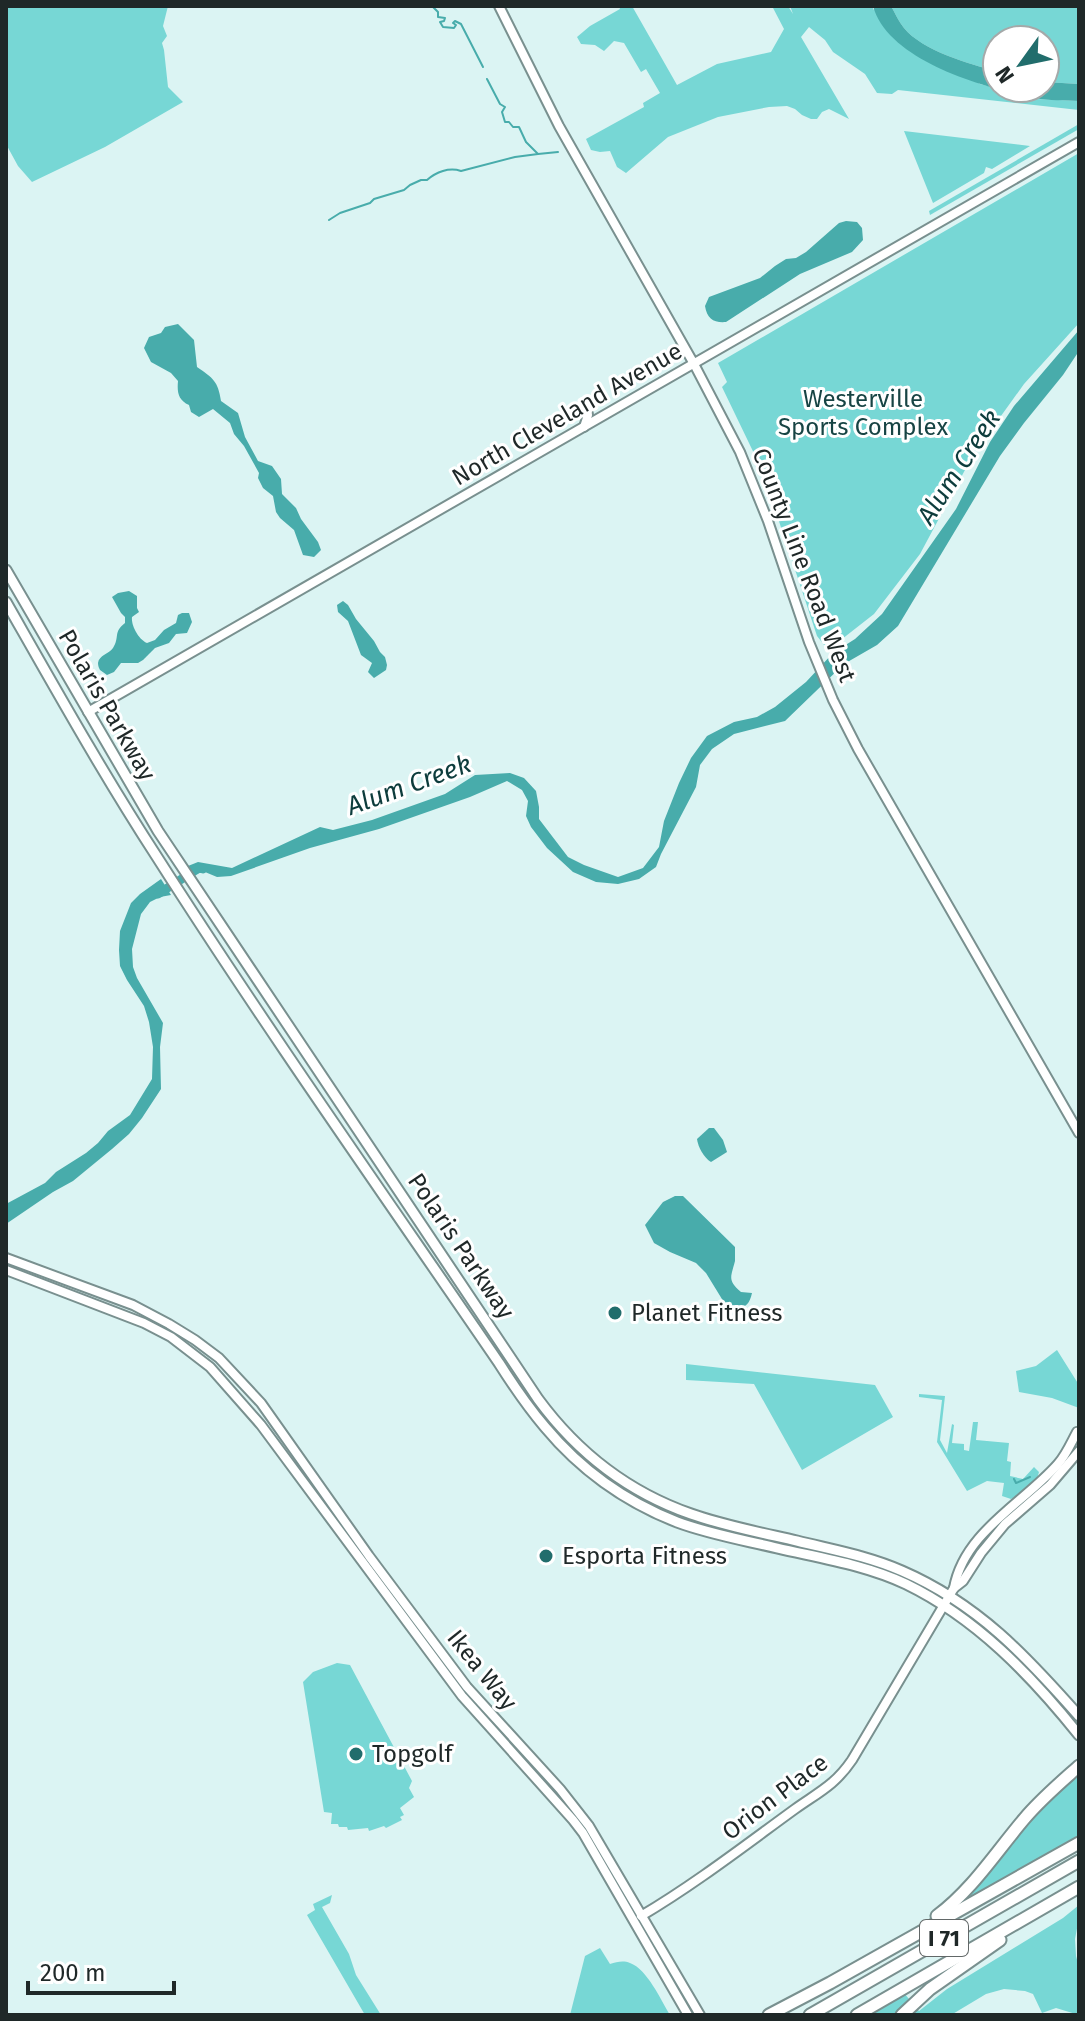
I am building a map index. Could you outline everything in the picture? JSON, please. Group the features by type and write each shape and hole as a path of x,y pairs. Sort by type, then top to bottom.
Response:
{"highway":[{"path":"898,1945 948,1908 980,1876 1022,1820 1079,1766"},
{"path":"769,2015 1079,1843"},
{"name":"I 71","path":"810,2015 1079,1861"},
{"name":"I 71","path":"857,2015 1079,1887"},
{"path":"902,2015 930,1989 1048,1906"}],"main road":[{"name":"County Line Road West","path":"499,6 559,126 694,364 746,465 809,642 858,749 1079,1133"},
{"name":"North Cleveland Avenue","path":"74,720 1079,142"},
{"path":"584,427 588,415 586,403 595,411 606,414"},
{"name":"Polaris Parkway","path":"6,571 177,860 555,1422 616,1477 675,1508 710,1520 874,1560 926,1582 975,1613 1019,1649 1079,1716"},
{"name":"Polaris Parkway","path":"6,602 164,868 531,1411 551,1435 600,1479 629,1499 677,1522 877,1573 948,1596 1010,1657 1079,1735"},
{"name":"Ikea Way","path":"6,1258 148,1312 219,1358 271,1416 369,1556 467,1687 580,1814 700,2015"},
{"name":"Ikea Way","path":"6,1270 144,1323 171,1337 210,1367 261,1425 462,1696 583,1833 688,2015"},
{"name":"Orion Place","path":"634,1921 684,1890 826,1789 842,1774 981,1537 1001,1515 1051,1472 1078,1431"},
{"path":"1057,1478 1069,1448"},
{"name":"Orion Place","path":"948,1596 963,1581 1005,1524 1057,1478 1079,1451"}],"green space":[{"path":"6,6 168,6 163,26 167,36 162,43 168,87 183,102 105,147 32,182 18,166 6,144"},
{"path":"619,6 632,6 677,85 717,64 771,52 784,29 772,6 788,6 793,14 790,6 873,6 873,9 981,84 981,99 898,90 892,94 877,93 865,74 833,52 825,40 809,27 801,37 849,119 829,109 817,119 811,119 787,106 718,117 668,137 626,173 617,167 610,151 591,150 586,139 644,107 643,103 660,93 646,69 641,72 624,43 614,41 604,51 595,45 581,44 577,37 620,9"},
{"path":"891,6 1079,6 1079,84 1061,83 1061,24 981,24 981,67 934,50 904,28"},
{"path":"1079,101 1079,110 1025,104"},
{"path":"1079,124 1079,129 930,215 929,211"},
{"path":"904,131 1030,146 992,169 986,167 984,173 933,203"},
{"name":"Westerville Sports Complex","path":"1079,153 1079,323 1024,384 973,455 920,554 874,614 828,650 817,636 762,470 722,387 727,382 718,363"},
{"path":"1057,1350 1079,1385 1079,1408 1052,1398 1019,1392 1016,1371 1036,1366"},
{"path":"686,1364 875,1385 893,1417 802,1470 754,1384 686,1380"},
{"path":"919,1394 945,1396 940,1440 947,1453 952,1424 952,1443 964,1444 964,1450 969,1451 973,1422 978,1422 976,1440 1009,1443 1007,1461 1011,1462 1010,1476 1023,1479 1034,1467 1039,1472 1035,1480 1011,1499 1002,1496 1004,1483 987,1481 967,1491 937,1442 942,1400 919,1397"},
{"name":"Topgolf","path":"337,1663 350,1665 412,1781 409,1788 414,1797 400,1808 404,1815 400,1817 402,1820 386,1828 348,1830 347,1827 331,1824 332,1813 324,1812 303,1682 313,1672"},
{"path":"1079,1773 1079,1839 953,1910 1051,1797"},
{"path":"332,1895 330,1903 322,1907 349,1954 356,1975 381,2015 365,2015 307,1915 315,1910 313,1904"},
{"path":"1079,1905 1075,1939 1079,1967 1079,2015 1056,2008 1042,2013 1033,1994 1004,1989 986,1994 951,2015 867,2015 904,1993 919,2011 947,1989"},
{"path":"600,1948 610,1964 627,1962 636,1966 653,1986 670,2015 570,2015 585,1956"}],"shaded area":[{"path":"873,6 891,6 904,28 922,43 981,67 981,84 918,57 882,25"},
{"path":"1061,83 1079,84 1079,101 1061,100"},
{"path":"857,222 862,228 863,240 852,252 800,274 726,322 709,317 705,306 709,297 760,278 786,259 806,252 839,223"},
{"path":"178,324 194,340 197,367 214,381 221,401 238,413 245,437 258,461 272,466 281,479 282,494 296,508 318,542 321,550 314,557 303,555 294,530 276,512 273,496 263,488 259,473 230,423 213,409 199,417 191,412 189,405 179,395 178,381 171,373 151,362 144,348 149,337 161,333 165,327"},
{"path":"1079,330 1079,351 1000,456 898,626 877,645 844,664 785,721 734,734 712,749 700,765 696,787 656,867 639,879 618,884 596,882 573,872 547,848 531,827 526,816 528,801 522,790 507,781 379,829 310,848 231,876 217,877 205,872 194,874 188,866 198,862 232,868 320,827 333,830 372,820 445,794 475,775 510,773 524,778 536,791 539,819 568,857 618,877 643,868 659,847 664,821 679,783 691,758 707,736 775,707 806,682 833,653 855,639 882,614 956,509 990,442 1014,406"},
{"path":"129,591 137,596 139,612 132,617 134,628 147,643 176,623 178,615 182,613 189,613 192,622 187,633 176,634 169,643 155,648 138,663 121,663 107,675 100,670 99,660 113,648 119,629 125,623 125,617 112,597"},
{"path":"343,601 385,657 386,670 374,678 368,672 372,663 361,655 348,621 338,612 337,605"},
{"path":"161,879 171,895 150,902 141,914 132,949 137,978 163,1023 161,1089 129,1134 112,1149 73,1181 6,1224 6,1204 45,1183 98,1143 108,1131 130,1115 152,1079 153,1047 149,1022 144,1006 120,966 119,950 120,931 131,903"},
{"path":"709,1128 714,1128 723,1140 727,1152 711,1162 702,1152 697,1139"},
{"path":"683,1196 735,1247 731,1278 741,1292 752,1293 746,1305 725,1304 696,1263 654,1243 645,1225 663,1202"}],"waterway":[{"path":"432,6 438,17 445,18 440,22 443,27 454,28 455,21 461,24 483,67"},
{"path":"487,79 500,104 505,107 502,112 505,122 519,127 526,142 538,154 558,152"},
{"path":"329,220 443,171 461,171 538,154"},
{"name":"Alum Creek","path":"158,894 199,868 203,869"},
{"path":"1014,1479 1016,1483 1030,1477"}],"place":[{"name":"Planet Fitness","path":"615,1313"},
{"name":"Esporta Fitness","path":"546,1556"},
{"name":"Topgolf","path":"356,1754"}]}
